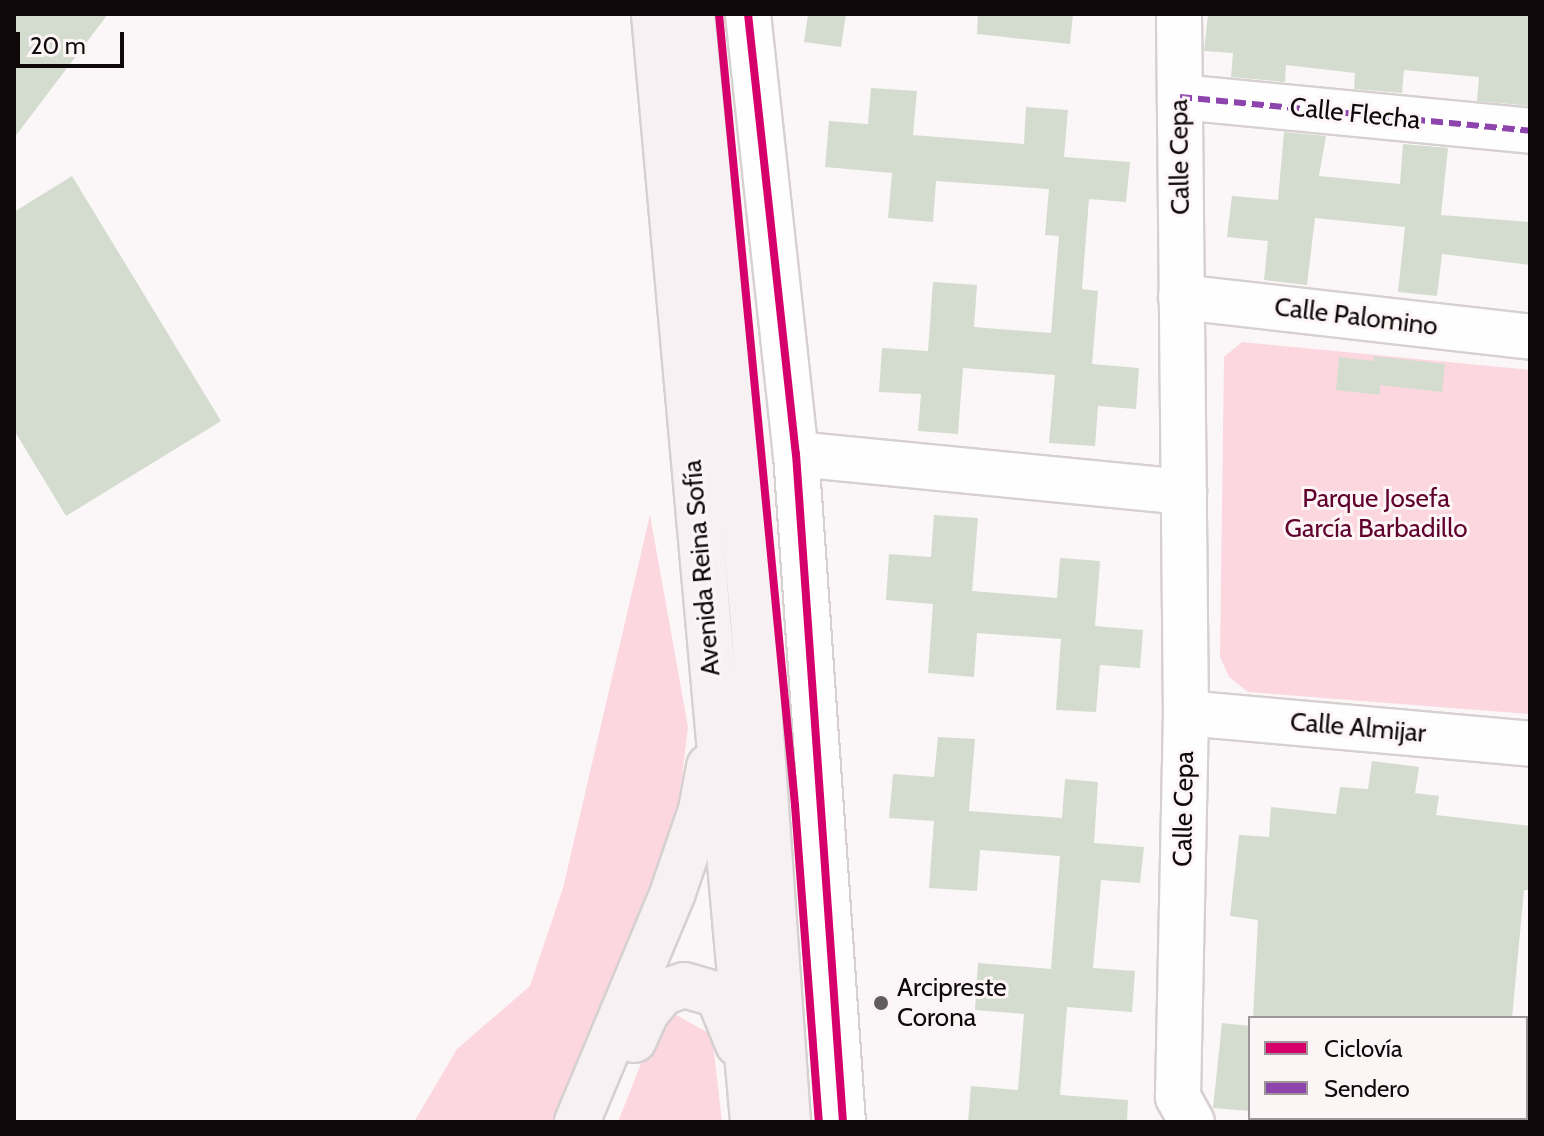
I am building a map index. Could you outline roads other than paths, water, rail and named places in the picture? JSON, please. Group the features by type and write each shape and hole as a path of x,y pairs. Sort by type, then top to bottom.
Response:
{"main road":[{"name":"Avenida Reina Sofía","path":"654,14 752,1109"},
{"name":"Avenida Reina Sofía","path":"692,14 753,620 788,1122"},
{"path":"577,1122 673,892 701,810 715,721"},
{"path":"598,1122 646,1013 662,993 684,985 718,995 731,1019 752,1109"}],"street":[{"path":"748,14 796,454 843,1122"},
{"name":"Calle Cepa","path":"1179,14 1186,713 1178,1097 1192,1122"},
{"name":"Calle Flecha","path":"1180,97 1530,131"},
{"name":"Calle Palomino","path":"1181,297 1530,337"},
{"path":"796,454 1184,492"},
{"name":"Calle Almijar","path":"1186,713 1530,744"}],"place":[{"name":"Arcipreste Corona","path":"881,1003"}],"park label":[{"name":"Parque Josefa García Barbadillo","path":"1376,514"}]}
